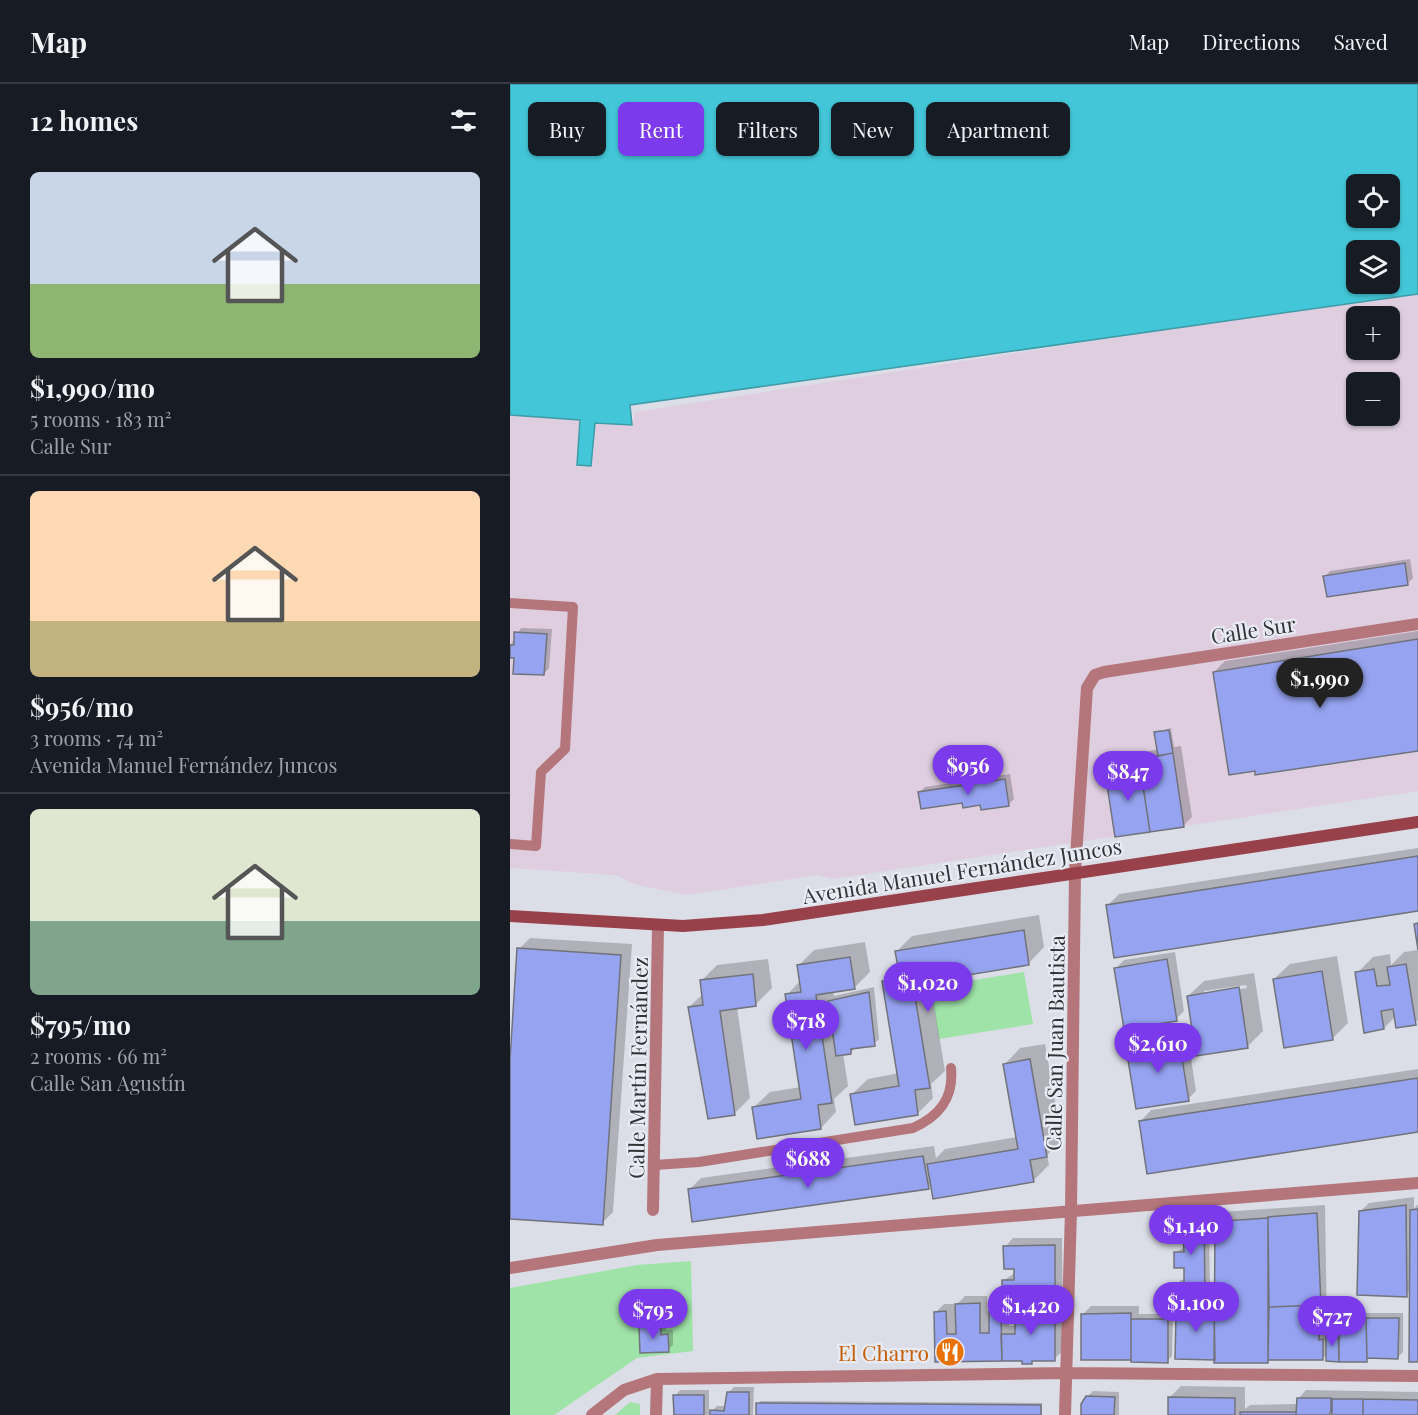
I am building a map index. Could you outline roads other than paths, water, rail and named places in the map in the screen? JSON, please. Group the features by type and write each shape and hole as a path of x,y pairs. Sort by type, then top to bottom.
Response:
{"main road":[{"name":"Avenida Manuel Fernández Juncos","path":"510,916 658,926 710,926 1418,822"}],"street":[{"name":"Calle Sur","path":"1095,675 1418,624"},
{"name":"Calle San Juan Bautista","path":"1065,1415 1071,1211 1075,872 1087,688 1095,675"},
{"name":"Calle Martín Fernández","path":"653,1210 658,926"},
{"path":"510,1268 657,1245 1418,1183"},
{"path":"592,1415 624,1390 657,1378 1066,1373 1418,1376"},
{"path":"656,1415 657,1378"}],"lane":[{"path":"510,603 573,607 565,749 540,772 536,846 510,844"},
{"path":"655,1165 699,1162 913,1128 931,1118 946,1102 952,1085 951,1068"}],"water":[{"path":"510,84 1418,84 1418,294 630,405 632,425 595,423 591,466 577,465 580,420 510,415"}],"place":[{"name":"El Charro","path":"950,1352"}]}
